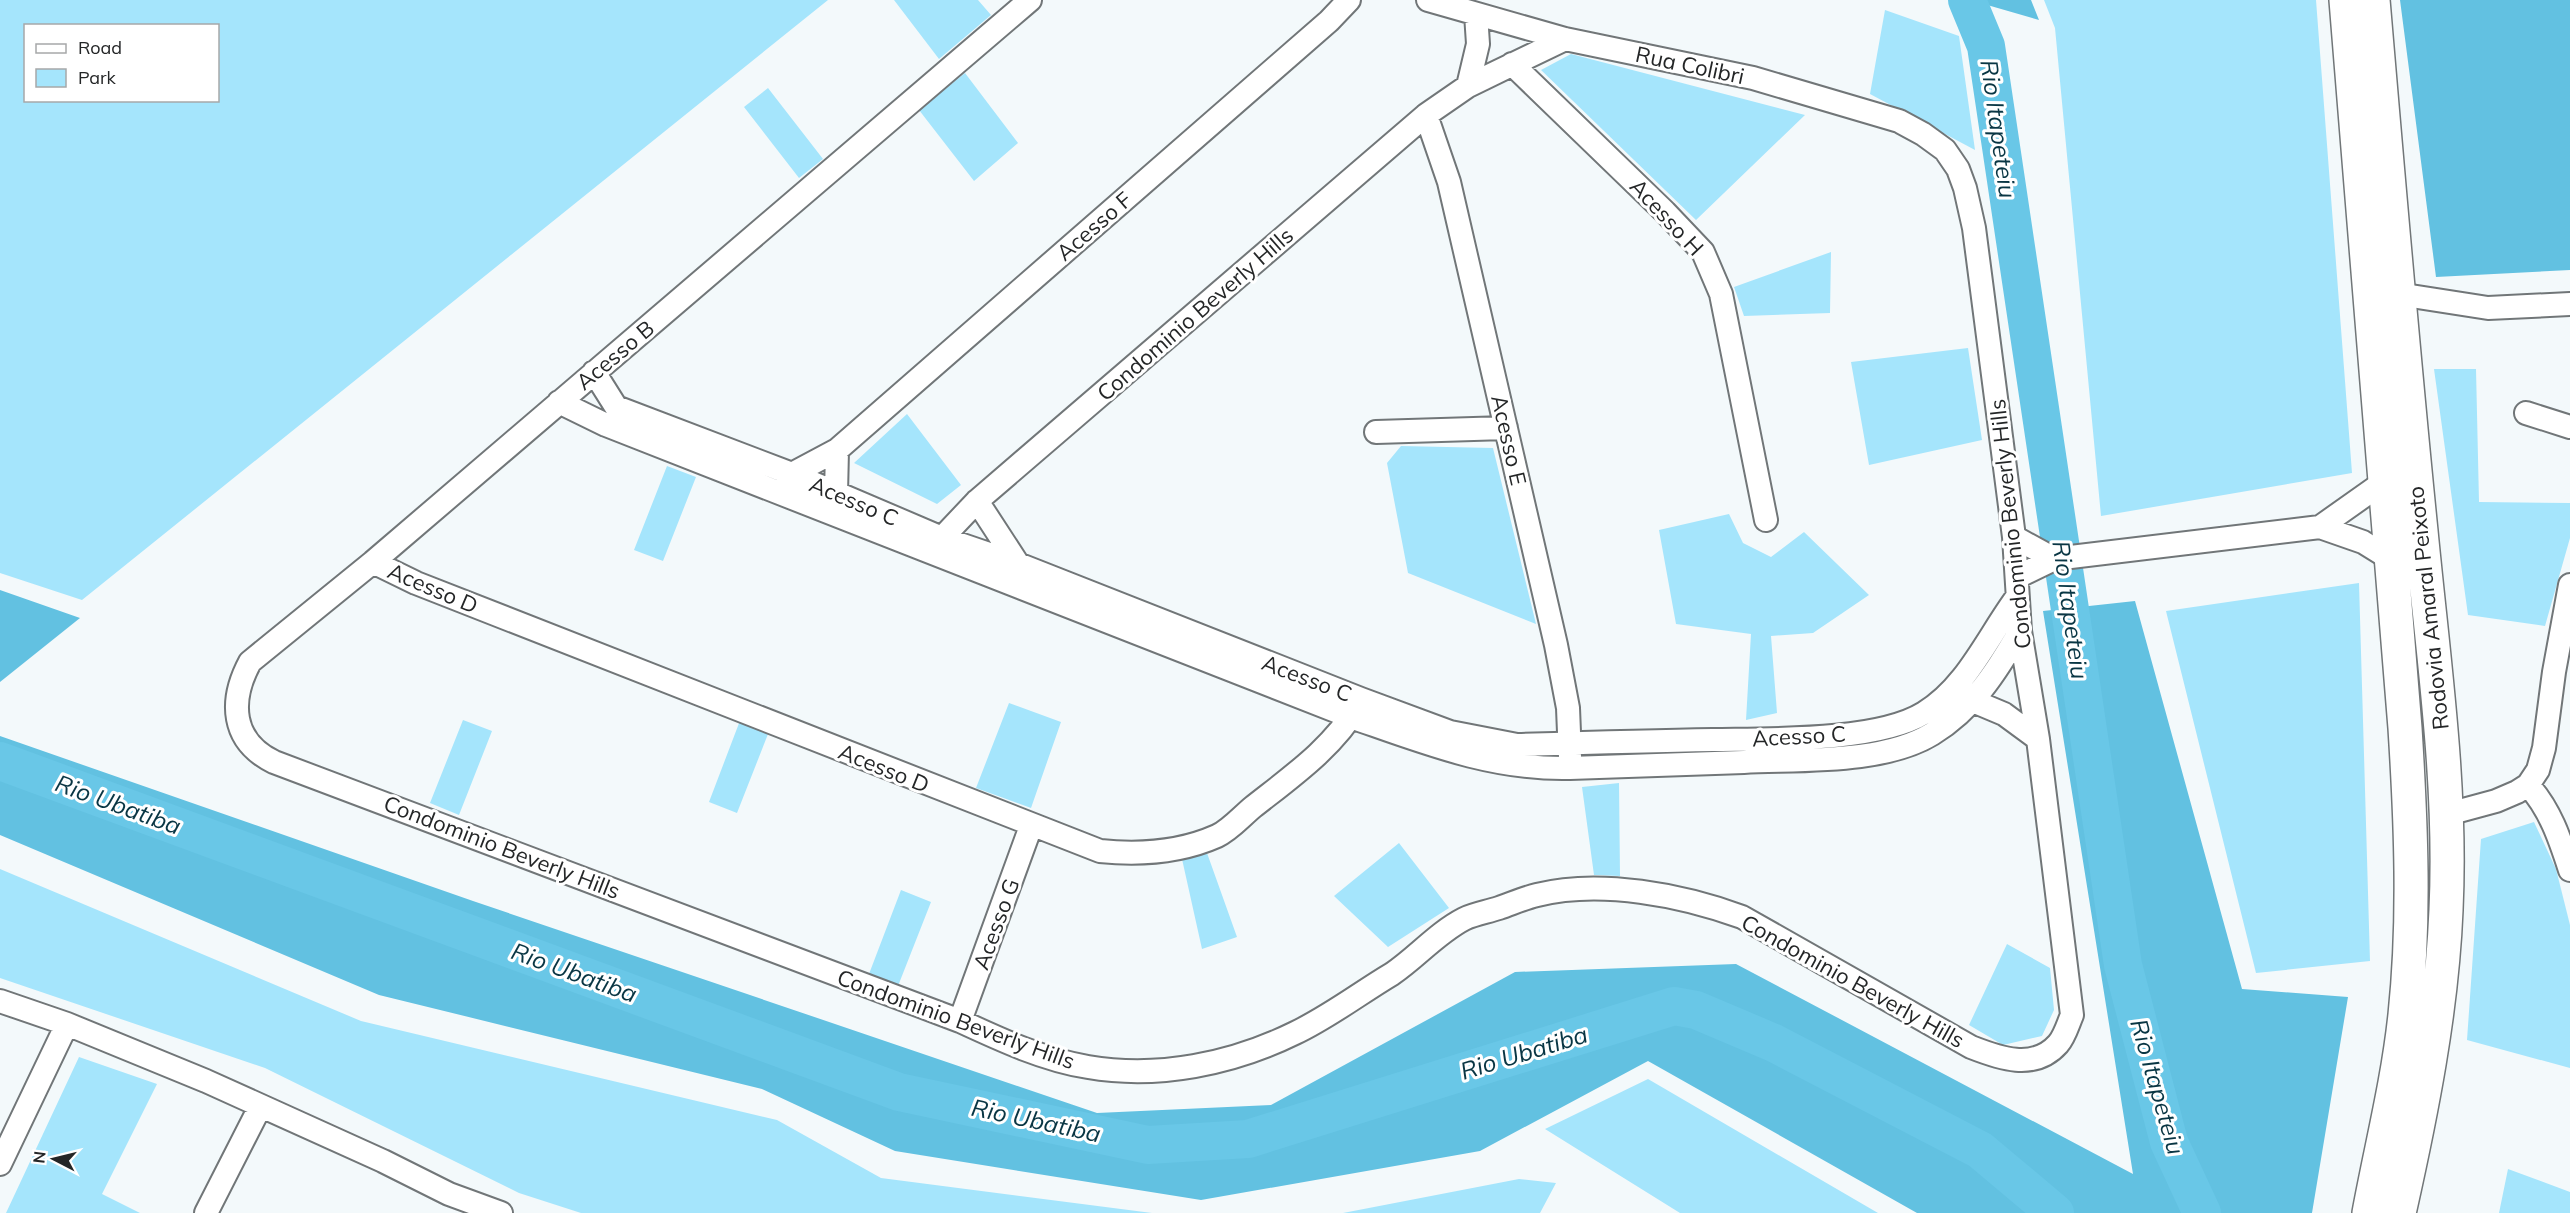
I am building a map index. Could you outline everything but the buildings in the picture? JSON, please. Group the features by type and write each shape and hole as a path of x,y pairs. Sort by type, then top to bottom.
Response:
{"highway":[{"name":"Rodovia Amaral Peixoto","path":"2346,0 2392,560 2410,818 2410,937 2405,1018 2369,1213"},
{"name":"Rodovia Amaral Peixoto","path":"2373,0 2398,294 2448,814 2446,912 2440,981 2418,1121 2399,1213"}],"street":[{"name":"Acesso B","path":"239,728 236,714 238,692 241,679 250,662 373,562 1030,0"},
{"name":"Acesso F","path":"786,483 837,450 1329,21 1349,0"},
{"name":"Rua Colibri","path":"1428,0 1565,39 1753,78 1899,121 1923,134 1945,150"},
{"path":"1468,86 1478,44 1476,14"},
{"name":"Condominio Beverly Hills","path":"937,546 977,501 1426,115 1468,86 1565,39"},
{"name":"Acesso H","path":"1512,64 1665,212 1703,252 1721,294 1766,520"},
{"name":"Acesso E","path":"1426,115 1449,182 1556,645 1568,708 1571,743 1570,768"},
{"name":"Condominio Beverly Hills","path":"239,728 254,749 274,762 960,1021 1008,1043 1087,1067 1161,1069 1195,1066 1245,1054 1296,1033 1396,971 1440,934 1466,918 1537,895 1584,890 1623,890 1698,903 1742,917 1971,1047 2012,1061 2039,1057 2057,1046 2072,1014 2038,739 2020,631 2014,537 1974,228 1958,169 1945,150"},
{"path":"2398,294 2488,308 2570,304"},
{"path":"594,372 611,416"},
{"name":"Acesso C","path":"559,402 611,416 786,483 937,546 1356,708 1468,737 1517,745 1787,738 1871,731 1901,723 1923,714 1956,686 2017,587"},
{"path":"2526,413 2570,427"},
{"path":"1376,432 1506,428"},
{"path":"833,503 837,450"},
{"path":"2320,527 2385,481"},
{"path":"977,501 1018,564"},
{"path":"2017,587 2065,558 2320,527 2363,542 2392,560"},
{"path":"2014,537 2065,558"},
{"name":"Acesso C","path":"937,546 1018,564 1476,758 1537,769 1885,753 1931,734 1973,701 1997,670 2020,631"},
{"name":"Acesso D","path":"373,562 416,583 1031,826 1100,851 1122,853 1172,850 1220,835 1319,753 1356,708"},
{"path":"2448,814 2496,801 2528,785 2538,770 2544,748 2554,672 2570,585"},
{"path":"1973,701 2004,714 2038,739"},
{"path":"2528,785 2540,798 2550,816 2570,870"},
{"name":"Acesso G","path":"960,1021 1031,826"},
{"path":"0,1001 67,1024 206,1081 383,1161 445,1204 501,1213"},
{"path":"0,1164 67,1024"},
{"path":"206,1213 260,1107"}],"green space":[{"path":"0,0 828,0 82,600 0,573"},
{"path":"894,0 978,0 991,15 939,59"},
{"path":"2044,0 2316,0 2352,473 2101,516 2055,28"},
{"path":"1885,10 1959,36 1975,150 1870,94"},
{"path":"1571,54 1805,115 1696,220 1541,70"},
{"path":"965,73 1018,143 974,181 919,110"},
{"path":"768,88 823,159 799,178 744,107"},
{"path":"1831,252 1830,313 1744,316 1734,287"},
{"path":"1968,348 1982,440 1869,465 1851,362"},
{"path":"2434,369 2476,369 2479,502 2570,503 2570,538 2545,626 2468,615"},
{"path":"907,414 961,485 937,504 854,463"},
{"path":"1401,446 1493,448 1536,624 1408,573 1387,463"},
{"path":"667,466 696,477 663,561 634,550"},
{"path":"1729,514 1743,543 1771,557 1804,532 1869,595 1813,633 1771,636 1777,713 1746,720 1751,634 1676,624 1659,530"},
{"path":"2359,583 2370,961 2256,973 2166,611"},
{"path":"1009,703 1061,722 1031,808 976,788"},
{"path":"741,718 770,729 737,813 709,802"},
{"path":"463,720 492,731 459,815 430,803"},
{"path":"1619,783 1620,876 1594,875 1582,787"},
{"path":"2534,822 2556,869 2570,925 2570,1068 2467,1040 2481,839"},
{"path":"1399,843 1449,908 1388,947 1334,896"},
{"path":"1207,853 1237,937 1202,949 1182,859"},
{"path":"0,869 361,1021 777,1120 881,1178 1152,1213 581,1213 519,1193 265,1068 0,978"},
{"path":"901,890 931,902 898,986 869,974"},
{"path":"2007,944 2050,968 2054,1010 2042,1036 2003,1045 1969,1025"},
{"path":"79,1057 157,1084 102,1194 140,1213 6,1213"},
{"path":"1648,1079 1878,1213 1680,1213 1545,1129"},
{"path":"2508,1169 2570,1192 2570,1213 2499,1213"},
{"path":"1519,1179 1556,1183 1540,1213 1343,1213"}],"shaded area":[{"path":"1970,0 2031,0 2039,20"},
{"path":"2400,0 2570,0 2570,270 2436,277"},
{"path":"0,590 80,618 0,682"},
{"path":"2135,601 2242,989 2348,997 2312,1213 1917,1213 1648,1061 1480,1151 1201,1200 895,1151 762,1089 379,995 0,835 0,736 473,901 1097,1113 1271,1105 1515,972 1736,964 2133,1174 2043,611"}],"waterway":[{"name":"Rio Itapeteiu","path":"1967,0 1986,46 2123,965 2169,1142 2202,1213"},
{"name":"Rio Ubatiba","path":"0,761 899,1092 1148,1145 1248,1139 1674,1006 1696,1010 1774,1043 1980,1150 2055,1213"}]}
